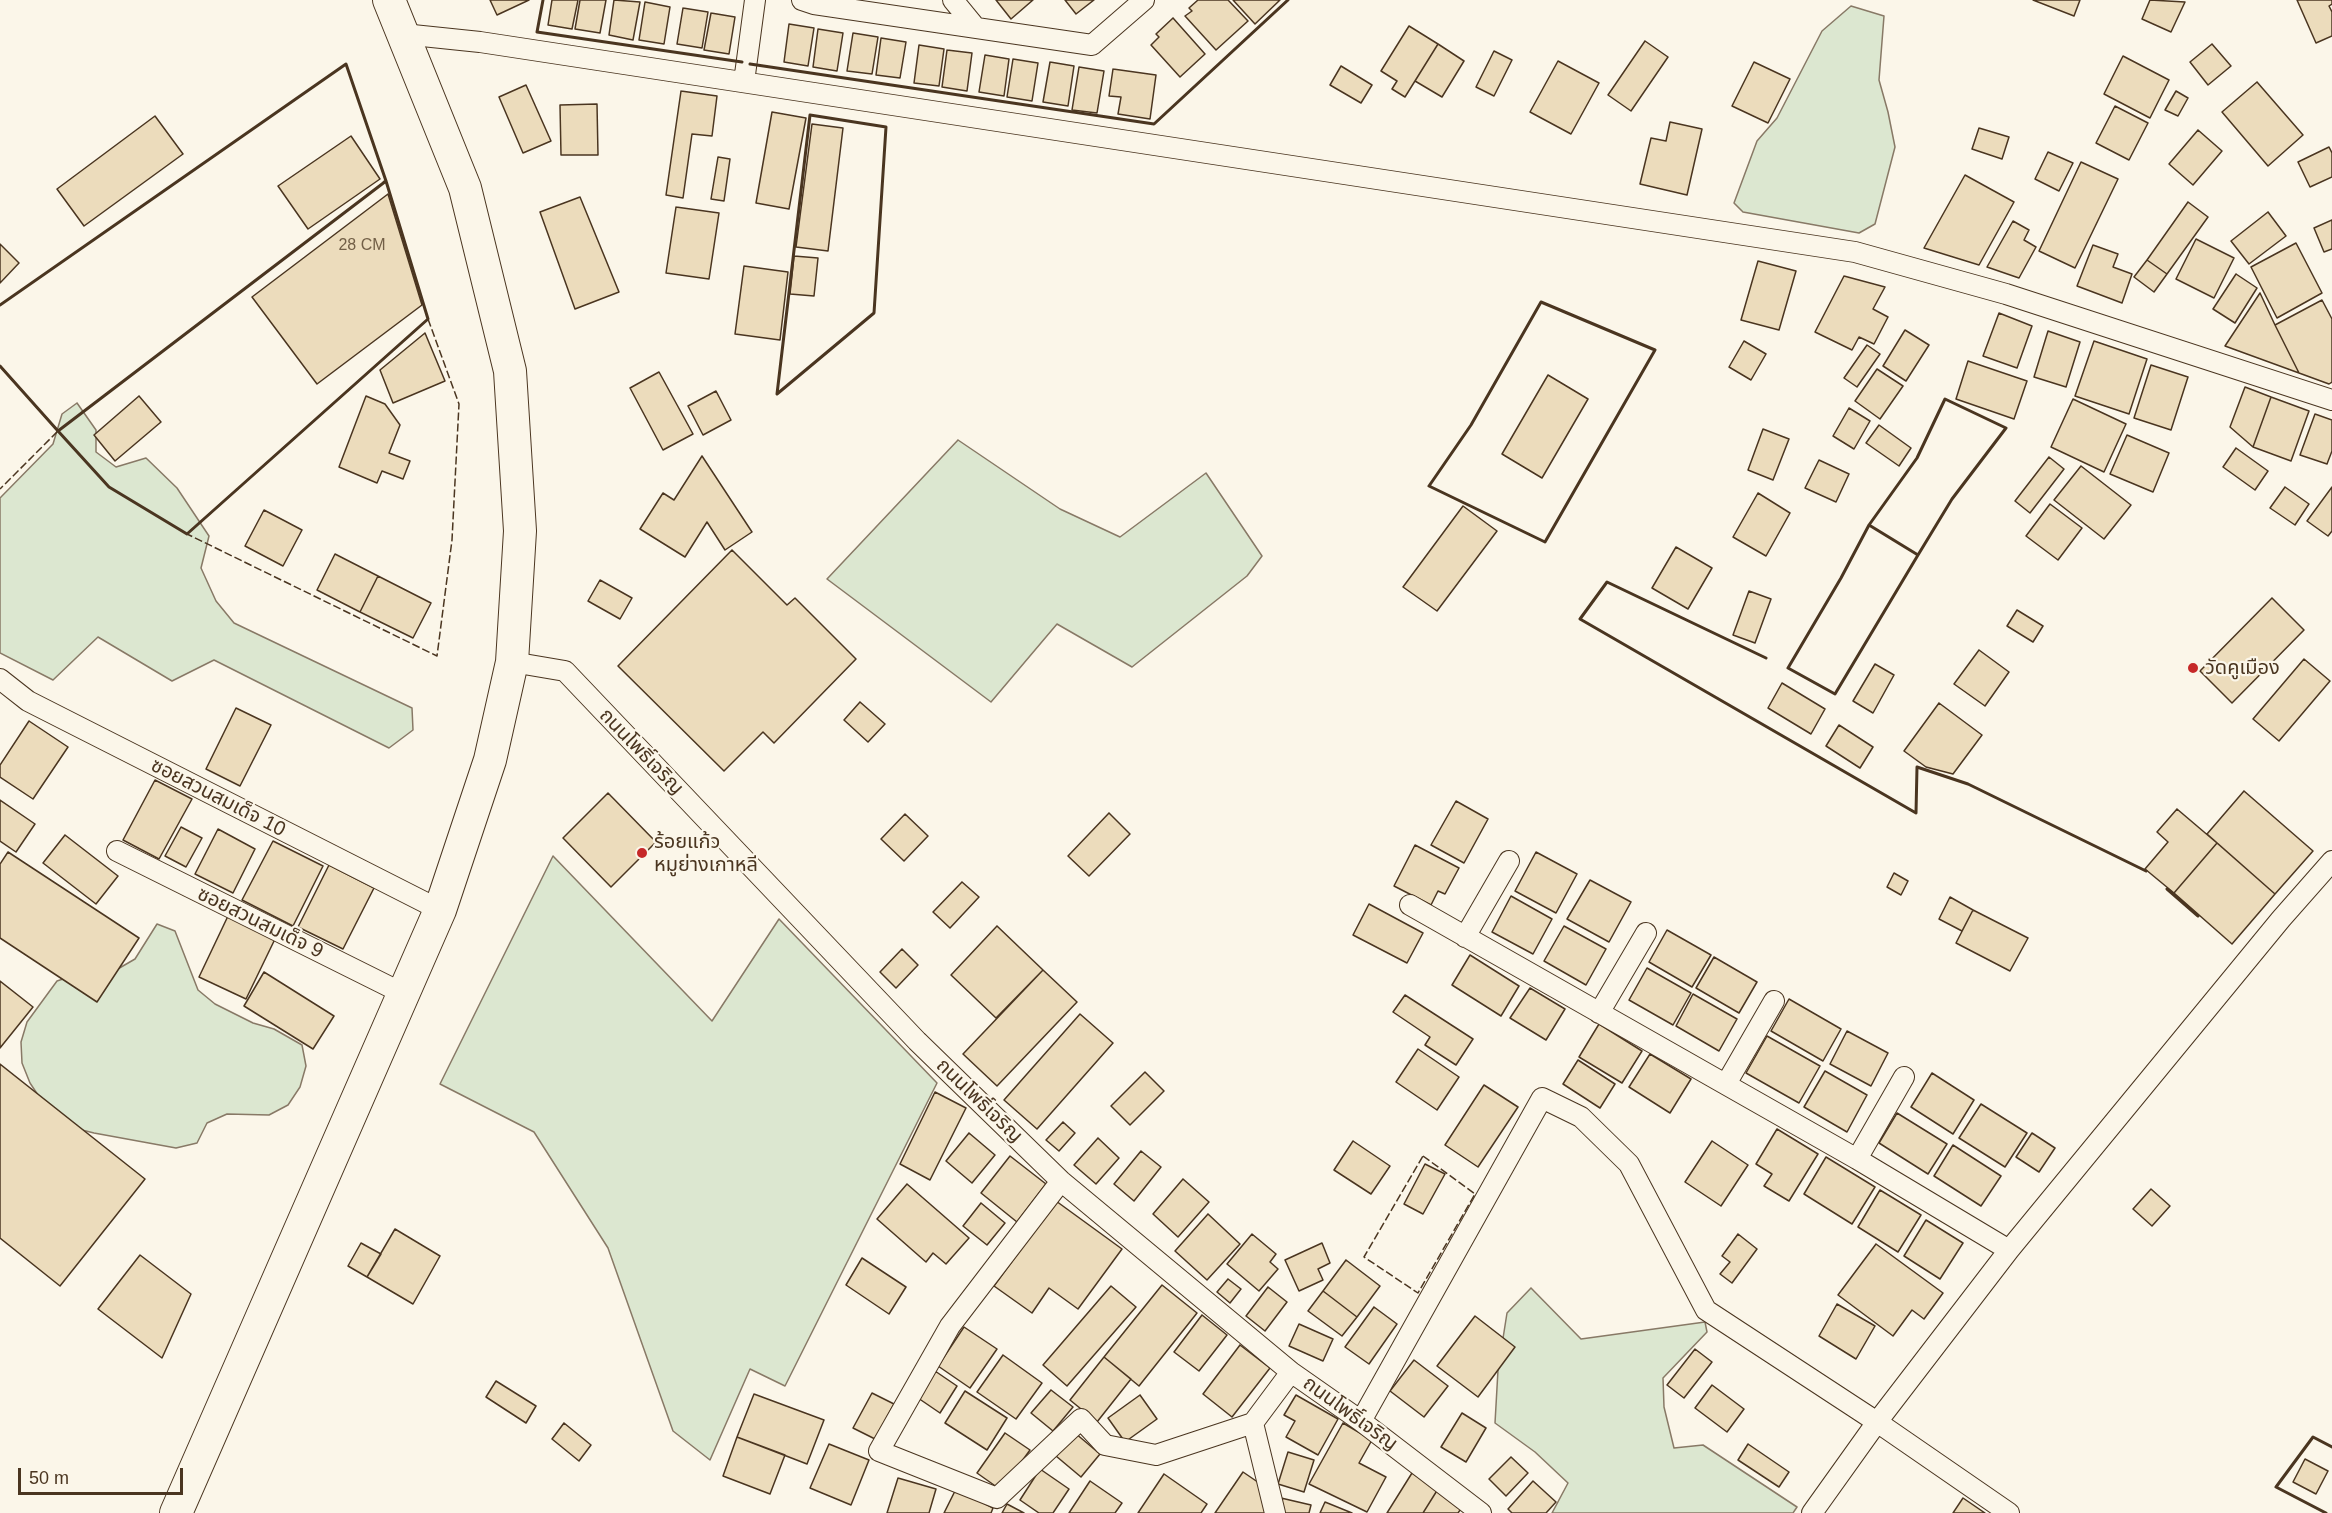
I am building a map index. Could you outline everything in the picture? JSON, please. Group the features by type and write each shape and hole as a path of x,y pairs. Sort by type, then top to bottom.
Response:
{"main road":[{"path":"176,1513 440,910 490,760 512,662 520,531 510,371 465,188 389,0"}],"street":[{"path":"744,82 755,0"},
{"path":"802,0 814,4 1092,45 1144,0"},
{"path":"953,0 976,28"},
{"path":"403,34 480,42 1855,252 2006,294 2332,400"},
{"name":"ถนนโพธิ์เจริญ","path":"512,662 565,672 917,1041 1061,1181 1291,1372 1361,1421 1482,1513"},
{"name":"ซอยสวนสมเด็จ 10","path":"0,679 28,701 440,910"},
{"name":"ซอยสวนสมเด็จ 9","path":"117,851 404,994"},
{"path":"1465,937 1509,861"},
{"path":"1812,1513 1877,1422 2009,1250 2273,928 2332,861"},
{"path":"1410,905 1857,1159 2009,1250"},
{"path":"1599,1013 1646,933"},
{"path":"1726,1084 1774,1001"},
{"path":"1857,1159 1904,1077"},
{"path":"1361,1421 1542,1098 1581,1117 1629,1164 1706,1310 1877,1422 2009,1513"},
{"path":"1061,1181 950,1326 879,1451 997,1498 1081,1419 1105,1445 1156,1455 1253,1423 1291,1372"},
{"path":"1253,1423 1275,1513"}],"green space":[{"path":"1851,6 1884,16 1879,80 1895,147 1875,224 1859,233 1743,212 1734,203 1757,141 1777,118 1822,31"},
{"path":"77,403 96,430 96,452 116,467 146,458 177,488 209,536 201,568 216,601 234,623 412,708 413,730 389,748 214,660 172,681 98,637 53,680 0,653 0,498 53,444 62,414"},
{"path":"958,440 1060,509 1120,537 1206,473 1262,556 1247,576 1132,667 1057,624 991,702 827,579"},
{"path":"553,856 712,1021 779,919 937,1083 785,1386 750,1369 710,1460 673,1431 608,1248 534,1132 440,1084"},
{"path":"157,924 175,931 198,990 215,1004 253,1023 274,1029 302,1045 306,1066 300,1087 288,1105 269,1115 227,1114 207,1123 197,1143 176,1148 74,1128 42,1101 30,1083 22,1063 21,1042 27,1022 57,981 75,975 116,970 135,959"},
{"path":"1531,1288 1581,1339 1705,1322 1707,1332 1663,1378 1664,1407 1674,1448 1703,1445 1797,1507 1793,1513 1552,1513 1568,1483 1535,1452 1495,1423 1498,1370 1507,1313"}],"building":[{"path":"490,0 529,0 497,15"},
{"path":"552,0 578,0 572,29 548,25"},
{"path":"580,0 606,0 600,33 575,29"},
{"path":"614,0 640,2 633,40 609,35"},
{"path":"996,0 1033,0 1011,19"},
{"path":"1065,0 1094,0 1076,14"},
{"path":"1198,0 1228,0 1248,21 1216,50 1185,16 1192,11 1189,8"},
{"path":"1233,0 1280,0 1255,24"},
{"path":"2033,0 2080,0 2074,16"},
{"path":"2150,0 2185,2 2171,32 2142,19"},
{"path":"2297,0 2332,0 2329,6 2332,12 2332,36 2316,43"},
{"path":"645,2 670,7 664,44 639,40"},
{"path":"683,8 708,12 702,48 677,44"},
{"path":"711,13 735,17 729,54 704,50"},
{"path":"1173,18 1205,54 1180,77 1151,45 1159,37 1156,34"},
{"path":"789,24 814,28 808,66 784,62"},
{"path":"1409,26 1438,44 1405,97 1392,89 1397,81 1381,71"},
{"path":"818,29 843,33 837,71 813,67"},
{"path":"853,33 878,37 872,74 847,71"},
{"path":"881,38 906,42 900,78 876,75"},
{"path":"1645,41 1668,57 1631,111 1608,95"},
{"path":"1438,44 1464,61 1442,97 1415,81"},
{"path":"2212,44 2231,66 2208,85 2190,62"},
{"path":"919,45 944,49 939,86 914,83"},
{"path":"947,50 972,53 967,91 942,87"},
{"path":"1494,51 1512,60 1494,96 1476,87"},
{"path":"985,55 1009,59 1004,96 979,92"},
{"path":"2123,56 2169,80 2150,118 2104,94"},
{"path":"1013,59 1038,63 1032,101 1007,97"},
{"path":"1558,61 1599,83 1571,134 1530,112"},
{"path":"1050,62 1074,66 1068,106 1043,102"},
{"path":"1754,62 1790,79 1768,123 1732,106"},
{"path":"1341,66 1372,85 1361,103 1330,85"},
{"path":"1079,67 1104,71 1097,113 1072,110"},
{"path":"1113,69 1156,75 1150,119 1118,114 1121,97 1109,96"},
{"path":"2257,82 2303,135 2268,166 2222,112"},
{"path":"526,85 551,141 523,153 499,97"},
{"path":"681,91 717,96 712,136 692,134 683,198 666,195"},
{"path":"2176,91 2188,98 2178,116 2165,110"},
{"path":"597,104 598,155 561,155 560,105"},
{"path":"2115,106 2148,123 2129,160 2096,143"},
{"path":"772,112 806,118 789,209 756,203"},
{"path":"155,116 183,154 84,226 57,189"},
{"path":"1670,122 1702,129 1687,195 1640,184 1651,138 1666,141"},
{"path":"812,124 843,128 828,251 796,247"},
{"path":"1979,128 2009,137 2002,159 1972,149"},
{"path":"2198,130 2222,151 2193,185 2169,164"},
{"path":"351,136 380,179 308,229 278,186"},
{"path":"2329,147 2332,153 2332,177 2310,187 2298,162"},
{"path":"2048,152 2073,163 2059,191 2035,179"},
{"path":"718,157 730,159 724,201 711,199"},
{"path":"2081,162 2118,179 2075,268 2039,251"},
{"path":"1965,175 2014,202 1979,265 1924,248"},
{"path":"388,194 422,305 317,384 252,297"},
{"path":"580,197 619,292 575,309 540,212"},
{"path":"2188,202 2208,217 2167,274 2147,260"},
{"path":"676,207 719,213 709,279 666,273"},
{"path":"2268,212 2286,236 2249,264 2231,241"},
{"path":"2332,220 2332,249 2324,252 2314,228"},
{"path":"2013,221 2029,230 2024,240 2036,247 2019,278 1987,267"},
{"path":"2196,239 2234,258 2214,298 2176,279"},
{"path":"2296,243 2322,293 2277,318 2251,267"},
{"path":"0,244 19,263 0,283"},
{"path":"2093,245 2118,254 2113,267 2132,274 2122,303 2077,286"},
{"path":"794,256 818,258 814,296 790,294"},
{"path":"2147,260 2167,274 2154,292 2134,277"},
{"path":"1758,261 1796,271 1779,330 1741,320"},
{"path":"744,266 788,272 780,340 735,334"},
{"path":"2236,274 2257,288 2235,323 2213,309"},
{"path":"1844,276 1885,287 1873,309 1888,317 1874,344 1859,337 1852,350 1815,332"},
{"path":"2260,293 2275,325 2299,373 2225,346"},
{"path":"2322,300 2332,319 2332,382 2329,384 2299,373 2275,325"},
{"path":"1999,313 2032,326 2017,368 1983,356"},
{"path":"1905,330 1929,345 1906,381 1883,366"},
{"path":"2048,331 2080,342 2066,387 2034,377"},
{"path":"425,333 445,381 393,403 380,370"},
{"path":"1744,341 1766,354 1751,380 1729,367"},
{"path":"2094,341 2147,359 2129,414 2075,396"},
{"path":"1867,345 1880,354 1857,387 1844,378"},
{"path":"1968,361 2027,381 2014,419 1956,399"},
{"path":"2151,365 2188,377 2171,430 2134,418"},
{"path":"1877,369 1903,386 1880,419 1855,401"},
{"path":"659,372 693,434 663,450 630,388"},
{"path":"1548,375 1588,399 1542,478 1502,454"},
{"path":"2245,387 2271,397 2253,447 2230,427"},
{"path":"716,391 731,420 703,435 688,406"},
{"path":"139,396 161,422 115,461 94,435"},
{"path":"366,396 385,404 400,425 389,453 410,461 403,479 382,471 377,483 339,467"},
{"path":"2271,397 2309,411 2291,461 2253,447"},
{"path":"2073,399 2126,424 2104,472 2051,447"},
{"path":"1849,408 1870,421 1854,449 1833,436"},
{"path":"2315,414 2332,420 2332,451 2327,464 2300,455"},
{"path":"1879,425 1911,448 1899,466 1866,443"},
{"path":"1763,429 1789,439 1773,480 1748,470"},
{"path":"2127,435 2169,453 2153,492 2110,474"},
{"path":"2236,448 2268,471 2255,490 2223,467"},
{"path":"702,456 752,532 725,550 707,522 685,557 640,529 663,493 674,500"},
{"path":"2049,457 2064,469 2030,513 2015,501"},
{"path":"1819,460 1849,474 1836,502 1805,488"},
{"path":"2081,466 2131,505 2104,539 2054,500"},
{"path":"2285,487 2309,504 2295,525 2270,508"},
{"path":"2332,487 2332,531 2328,536 2307,521"},
{"path":"1758,493 1790,513 1766,556 1733,537"},
{"path":"2050,504 2082,528 2058,560 2026,536"},
{"path":"1463,506 1497,531 1437,611 1403,587"},
{"path":"264,510 302,530 283,566 245,546"},
{"path":"1676,547 1712,568 1688,609 1652,588"},
{"path":"732,550 787,605 795,598 856,659 774,743 763,732 724,771 618,666"},
{"path":"335,554 378,576 360,612 317,590"},
{"path":"378,576 431,603 413,638 360,612"},
{"path":"600,580 632,598 620,619 588,601"},
{"path":"1749,591 1771,599 1755,643 1733,635"},
{"path":"2272,598 2304,630 2232,703 2200,671"},
{"path":"2017,610 2043,626 2033,642 2007,626"},
{"path":"1979,650 2009,672 1985,706 1954,684"},
{"path":"2304,659 2330,681 2279,741 2253,719"},
{"path":"1875,664 1894,675 1873,713 1853,701"},
{"path":"1782,683 1825,709 1811,734 1768,708"},
{"path":"860,702 885,724 868,742 844,720"},
{"path":"1939,703 1982,735 1953,774 1926,767 1904,751"},
{"path":"236,708 271,725 240,786 206,769"},
{"path":"29,721 68,747 33,799 0,777 0,765"},
{"path":"1839,725 1873,747 1860,768 1826,746"},
{"path":"155,780 192,799 159,859 123,840"},
{"path":"2244,791 2313,851 2275,894 2207,834"},
{"path":"608,793 656,842 611,887 563,838"},
{"path":"0,800 35,824 16,852 0,841"},
{"path":"1456,801 1488,819 1464,863 1431,845"},
{"path":"2177,809 2217,843 2174,893 2145,869 2168,842 2157,832"},
{"path":"1109,813 1130,834 1089,876 1068,856"},
{"path":"905,814 928,836 904,861 881,839"},
{"path":"181,827 202,838 186,867 165,856"},
{"path":"218,829 255,849 233,893 195,874"},
{"path":"65,835 118,876 96,904 43,863"},
{"path":"273,841 323,866 293,926 242,900"},
{"path":"2217,843 2275,894 2232,944 2174,893"},
{"path":"1415,845 1459,868 1445,894 1438,891 1431,905 1394,886"},
{"path":"8,852 139,938 97,1002 0,938 0,864"},
{"path":"1536,852 1577,874 1556,913 1515,891"},
{"path":"329,865 374,888 343,949 298,927"},
{"path":"1894,873 1908,881 1901,895 1887,887"},
{"path":"1590,880 1631,902 1609,942 1567,919"},
{"path":"962,882 979,897 950,928 933,912"},
{"path":"1511,896 1552,919 1533,954 1492,932"},
{"path":"1950,897 1973,910 1962,931 1939,919"},
{"path":"1369,904 1423,933 1407,963 1353,935"},
{"path":"1973,910 2028,938 2010,971 1956,943"},
{"path":"228,916 275,939 246,999 199,977"},
{"path":"997,926 1043,970 996,1018 951,975"},
{"path":"1564,926 1606,949 1586,985 1544,961"},
{"path":"1667,930 1711,955 1692,987 1649,962"},
{"path":"902,949 918,965 896,988 880,972"},
{"path":"1470,955 1519,986 1501,1016 1452,985"},
{"path":"1714,957 1757,982 1739,1013 1696,988"},
{"path":"1647,968 1691,993 1673,1025 1629,1000"},
{"path":"1043,970 1077,1002 997,1086 963,1054"},
{"path":"264,972 334,1016 313,1049 244,1006"},
{"path":"0,981 33,1007 0,1048"},
{"path":"1530,988 1565,1009 1546,1040 1510,1018"},
{"path":"1693,994 1737,1019 1719,1051 1676,1026"},
{"path":"1405,995 1473,1039 1456,1065 1425,1045 1430,1037 1393,1012"},
{"path":"1789,999 1841,1029 1823,1061 1771,1031"},
{"path":"1080,1014 1113,1043 1037,1129 1004,1100"},
{"path":"1599,1024 1642,1051 1622,1083 1579,1057"},
{"path":"1847,1031 1888,1053 1871,1086 1830,1064"},
{"path":"1767,1036 1820,1066 1799,1103 1746,1073"},
{"path":"1418,1049 1459,1077 1437,1110 1396,1082"},
{"path":"1650,1054 1691,1079 1670,1113 1629,1087"},
{"path":"1578,1060 1615,1084 1600,1108 1563,1084"},
{"path":"0,1064 145,1179 60,1286 0,1238"},
{"path":"1825,1071 1867,1095 1847,1132 1804,1107"},
{"path":"1145,1072 1164,1091 1130,1125 1111,1106"},
{"path":"1932,1073 1974,1100 1953,1134 1911,1107"},
{"path":"1484,1085 1518,1107 1478,1167 1445,1145"},
{"path":"935,1092 966,1108 930,1180 900,1164"},
{"path":"1981,1104 2027,1133 2005,1167 1959,1138"},
{"path":"1897,1113 1947,1144 1928,1174 1879,1143"},
{"path":"1063,1122 1075,1133 1059,1151 1046,1140"},
{"path":"1777,1129 1818,1154 1789,1201 1764,1186 1772,1174 1756,1164"},
{"path":"969,1133 995,1155 972,1183 946,1161"},
{"path":"2032,1133 2055,1148 2039,1172 2016,1157"},
{"path":"1098,1138 1119,1158 1096,1184 1074,1165"},
{"path":"1353,1141 1390,1166 1371,1194 1334,1170"},
{"path":"1712,1141 1748,1165 1721,1206 1685,1182"},
{"path":"1953,1145 2001,1176 1981,1206 1934,1176"},
{"path":"1141,1151 1161,1167 1134,1201 1114,1184"},
{"path":"1010,1156 1046,1184 1017,1222 981,1193"},
{"path":"1826,1157 1875,1187 1852,1224 1804,1194"},
{"path":"1425,1164 1445,1174 1423,1214 1404,1204"},
{"path":"1183,1179 1209,1202 1178,1237 1153,1214"},
{"path":"907,1184 969,1238 946,1264 933,1253 926,1262 877,1219"},
{"path":"2151,1189 2170,1206 2152,1226 2133,1209"},
{"path":"1880,1190 1921,1215 1898,1252 1858,1227"},
{"path":"1056,1201 1122,1249 1078,1309 1049,1288 1032,1313 994,1286"},
{"path":"981,1203 1005,1223 987,1245 963,1226"},
{"path":"1208,1214 1240,1244 1207,1280 1175,1251"},
{"path":"1926,1220 1963,1243 1940,1279 1904,1256"},
{"path":"395,1229 440,1256 413,1304 367,1277"},
{"path":"1252,1234 1276,1254 1270,1262 1278,1269 1259,1291 1227,1264"},
{"path":"1738,1234 1757,1249 1732,1283 1720,1274 1730,1262 1722,1256"},
{"path":"361,1243 381,1254 367,1277 348,1266"},
{"path":"1322,1243 1330,1263 1318,1269 1323,1280 1299,1291 1285,1260"},
{"path":"1876,1244 1943,1293 1924,1319 1912,1310 1893,1336 1838,1295"},
{"path":"140,1255 191,1294 162,1358 98,1309"},
{"path":"862,1258 906,1287 889,1314 846,1285"},
{"path":"1346,1260 1380,1286 1357,1317 1323,1291"},
{"path":"1228,1279 1241,1289 1230,1303 1217,1292"},
{"path":"1162,1285 1197,1313 1139,1386 1104,1357"},
{"path":"1111,1286 1136,1307 1067,1386 1043,1365"},
{"path":"1268,1287 1287,1302 1265,1331 1246,1316"},
{"path":"1323,1291 1357,1317 1342,1336 1308,1311"},
{"path":"1837,1304 1875,1326 1856,1359 1819,1336"},
{"path":"1374,1307 1397,1324 1369,1364 1345,1347"},
{"path":"1202,1315 1227,1335 1199,1371 1174,1352"},
{"path":"1475,1316 1515,1347 1478,1397 1437,1366"},
{"path":"1299,1324 1333,1339 1323,1361 1289,1346"},
{"path":"964,1327 997,1349 970,1388 938,1366"},
{"path":"1240,1345 1270,1368 1232,1417 1203,1394"},
{"path":"1695,1349 1712,1362 1684,1398 1667,1385"},
{"path":"1003,1355 1042,1383 1016,1419 977,1392"},
{"path":"1104,1357 1131,1379 1097,1422 1070,1400"},
{"path":"1414,1360 1448,1386 1424,1417 1390,1391"},
{"path":"935,1371 957,1386 940,1413 918,1398"},
{"path":"496,1381 536,1406 526,1423 486,1397"},
{"path":"1712,1385 1744,1409 1727,1432 1695,1408"},
{"path":"1051,1390 1073,1407 1053,1431 1031,1413"},
{"path":"965,1391 1007,1418 987,1450 945,1423"},
{"path":"872,1393 894,1404 875,1439 853,1428"},
{"path":"754,1394 824,1420 807,1464 737,1437"},
{"path":"1140,1395 1157,1419 1125,1442 1108,1418"},
{"path":"1296,1395 1338,1419 1318,1455 1286,1437 1295,1421 1284,1415"},
{"path":"1462,1413 1486,1428 1466,1462 1441,1447"},
{"path":"564,1423 591,1445 579,1461 552,1439"},
{"path":"1343,1423 1372,1440 1359,1463 1386,1477 1367,1512 1309,1484"},
{"path":"1005,1433 1030,1450 1001,1490 977,1473"},
{"path":"1075,1433 1100,1454 1081,1477 1056,1456"},
{"path":"737,1437 785,1455 770,1494 723,1476"},
{"path":"829,1444 869,1460 851,1505 810,1488"},
{"path":"1748,1444 1789,1472 1779,1487 1738,1460"},
{"path":"1288,1452 1314,1460 1304,1492 1278,1484"},
{"path":"1511,1457 1528,1473 1506,1496 1489,1479"},
{"path":"2305,1459 2328,1471 2316,1494 2293,1482"},
{"path":"1040,1469 1069,1489 1053,1513 1039,1513 1020,1500"},
{"path":"1243,1472 1265,1487 1269,1513 1215,1513"},
{"path":"1412,1473 1438,1489 1423,1513 1387,1513"},
{"path":"1164,1474 1207,1504 1201,1513 1138,1513"},
{"path":"898,1478 936,1489 929,1513 887,1513"},
{"path":"1090,1481 1122,1503 1115,1513 1069,1513"},
{"path":"1533,1481 1556,1502 1546,1513 1512,1513 1508,1509"},
{"path":"956,1489 993,1508 991,1513 944,1513"},
{"path":"1438,1489 1463,1506 1458,1513 1423,1513"},
{"path":"1281,1498 1311,1505 1309,1513 1284,1513"},
{"path":"1963,1498 1985,1513 1953,1513"},
{"path":"1325,1502 1352,1513 1320,1513"},
{"path":"1007,1504 1024,1513 1002,1513"}],"fence":[{"path":"428,319 459,404 452,540 437,656 187,534 428,319"},
{"path":"0,366 58,431 0,489"},
{"path":"1423,1156 1475,1194 1418,1293 1364,1257 1423,1156"}],"wall":[{"path":"543,0 537,32 742,62"},
{"path":"750,64 1154,124 1288,0"},
{"path":"0,305 346,64 386,181 384,182"},
{"path":"810,115 886,127 874,313 777,394 810,115"},
{"path":"386,181 428,319 187,534 109,487 58,431 386,181"},
{"path":"1541,302 1655,350 1545,542 1429,486 1471,425 1541,302"},
{"path":"0,366 58,431"},
{"path":"1945,399 2006,428 1952,499 1918,555 1869,525 1917,458 1945,399"},
{"path":"1869,525 1918,555 1835,694 1788,668 1869,525"},
{"path":"1766,658 1607,582 1580,619 1916,813 1917,767 1968,784 2146,871"},
{"path":"2167,889 2198,916"},
{"path":"2326,1513 2276,1487 2313,1437 2332,1447"}],"place":[{"name":"วัดคูเมือง","path":"2193,668"},
{"name":"ร้อยแก้ว หมูย่างเกาหลี","path":"642,853"}]}
